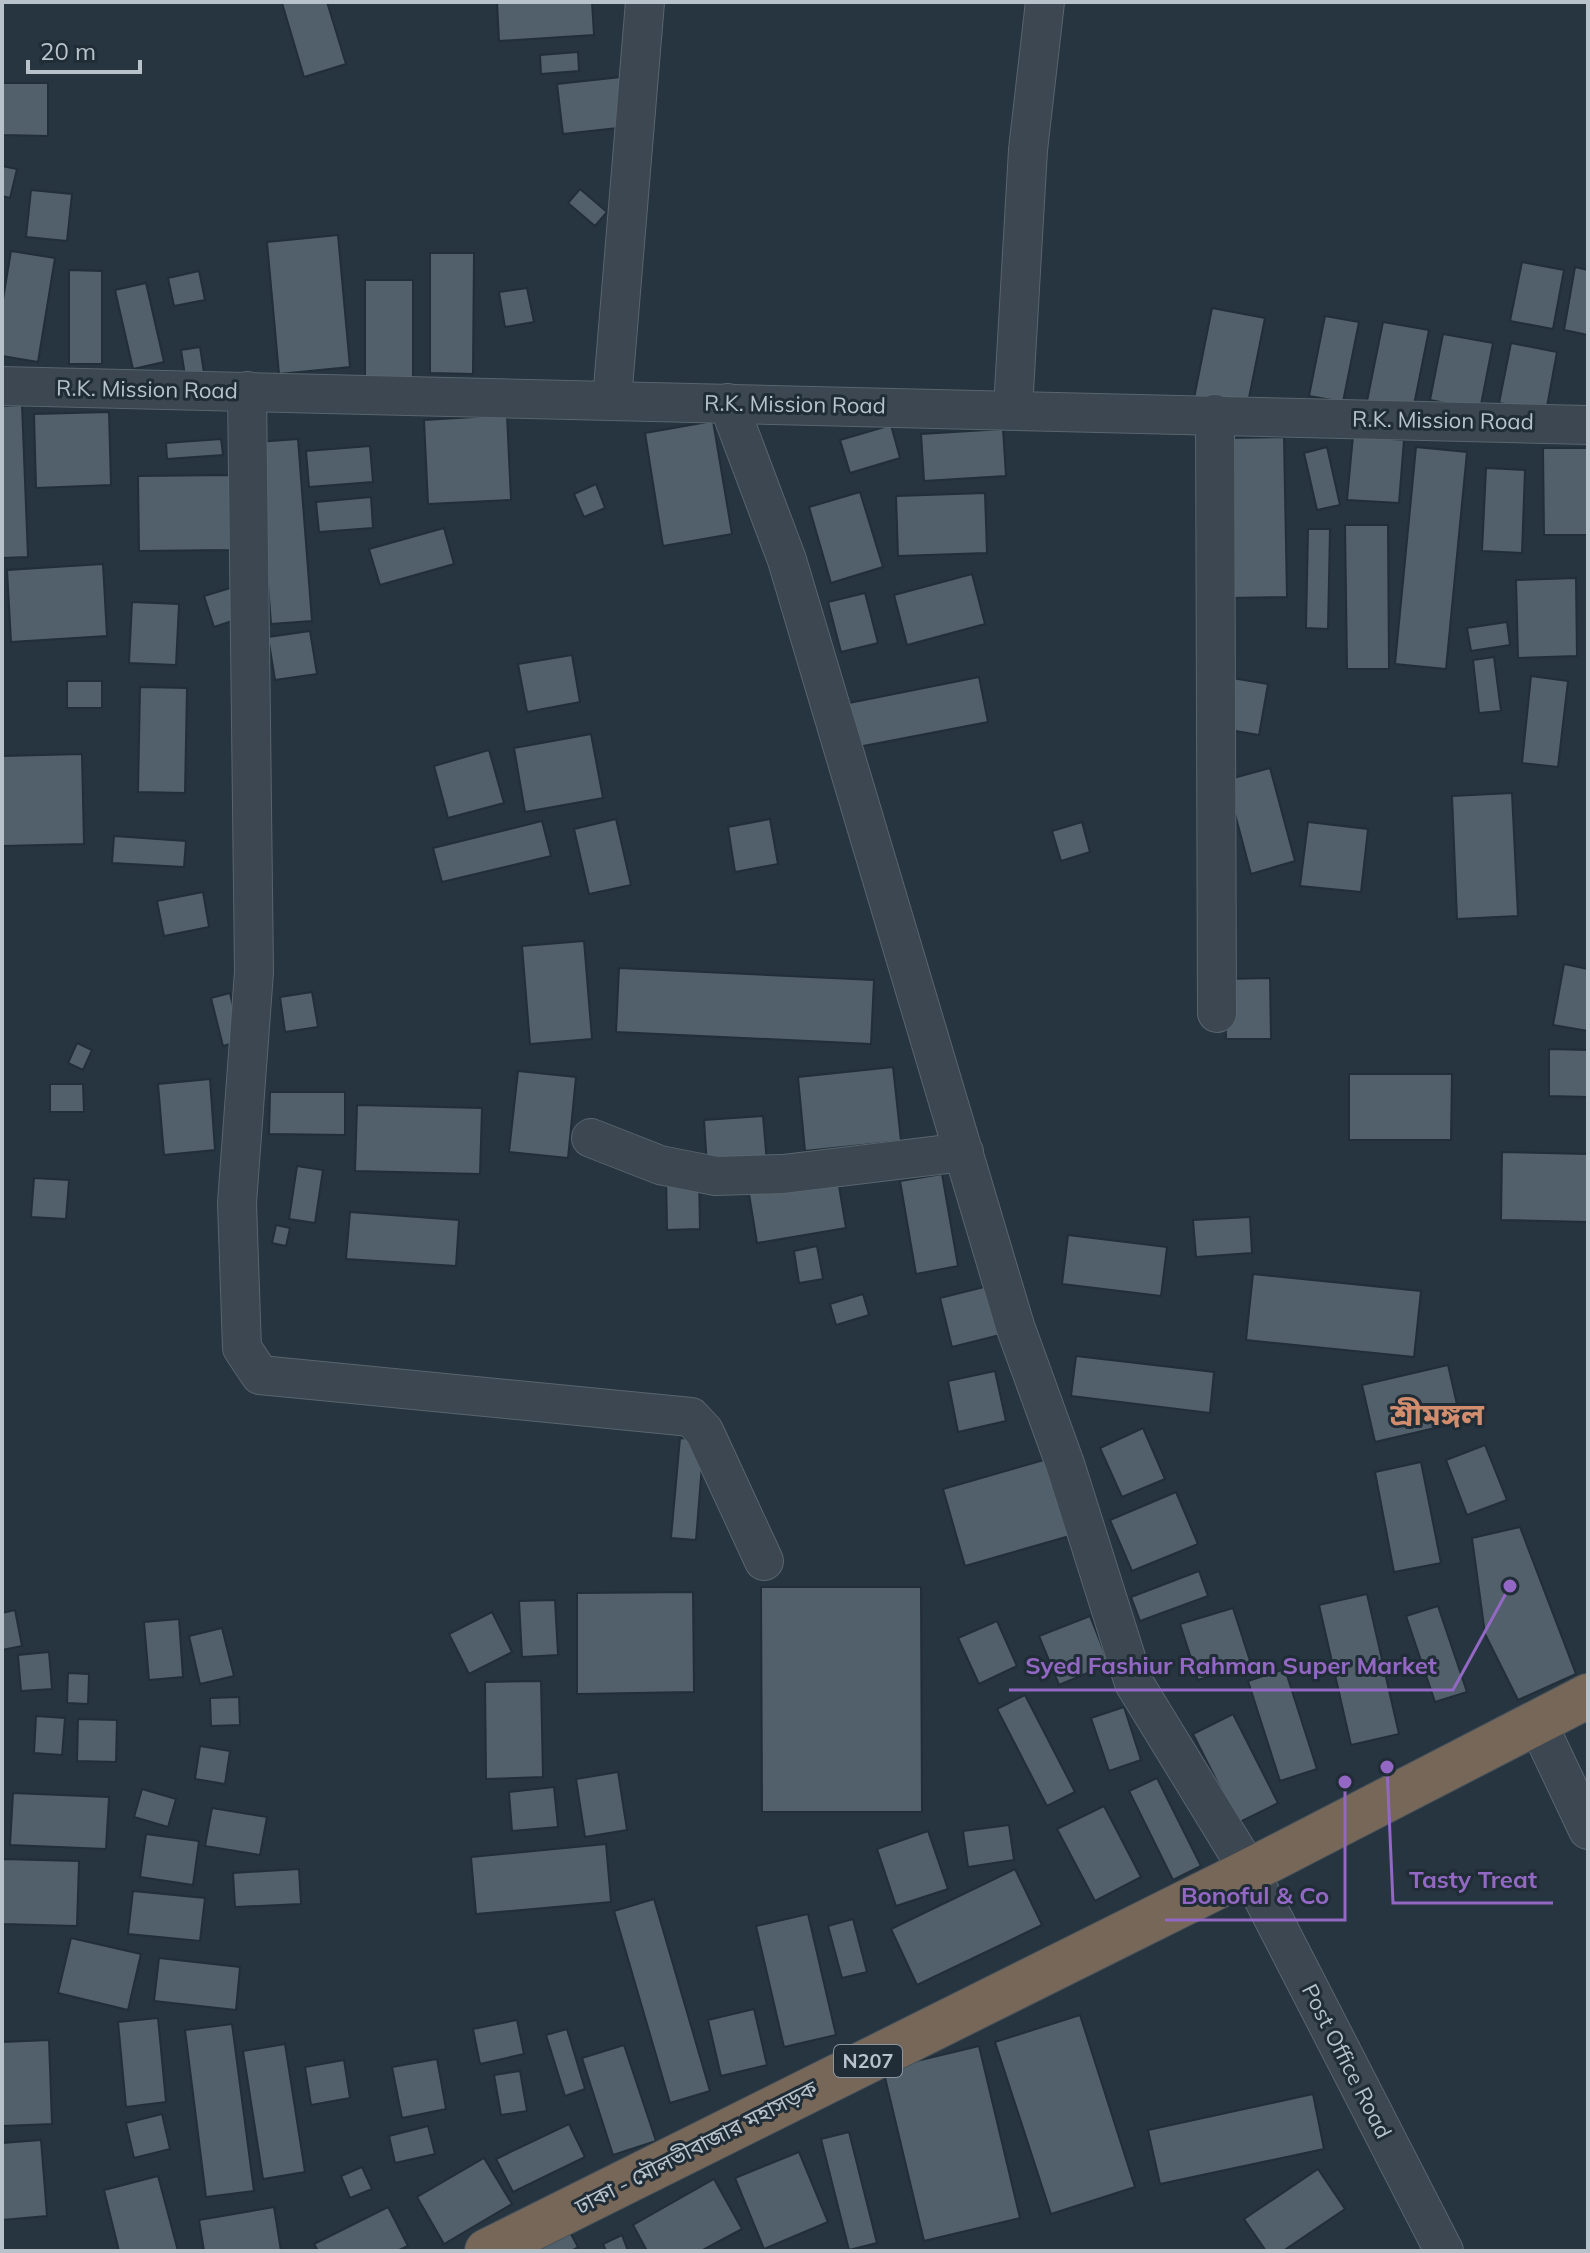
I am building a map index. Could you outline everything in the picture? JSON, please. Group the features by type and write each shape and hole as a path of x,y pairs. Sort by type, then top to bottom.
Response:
{"highway":[{"name":"N207","path":"1249,1871 1588,1696"},
{"name":"ঢাকা - মৌলভীবাজার মহাসড়ক","path":"487,2251 1249,1871"}],"street":[{"path":"612,400 645,2"},
{"path":"1013,409 1028,150 1045,2"},
{"name":"R.K. Mission Road","path":"2,386 1588,425"},
{"path":"247,391 254,972 237,1203 242,1348 260,1375 691,1417 700,1423 764,1561"},
{"name":"Post Office Road","path":"728,403 787,560 1015,1326 1065,1464 1134,1683 1249,1871 1444,2251"},
{"path":"1215,414 1217,1013"},
{"path":"591,1138 660,1165 716,1176 783,1174 964,1152"},
{"path":"1537,1722 1588,1830"}],"building":[{"path":"327,2 346,64 304,77 282,3"},
{"path":"497,2 592,2 594,35 499,41"},
{"path":"578,52 579,71 541,74 540,55"},
{"path":"621,77 627,127 563,134 557,84"},
{"path":"2,83 48,83 48,136 2,135"},
{"path":"2,166 17,169 10,198 2,196"},
{"path":"580,189 607,212 595,226 568,203"},
{"path":"31,190 72,194 67,241 26,237"},
{"path":"338,235 350,367 279,374 267,242"},
{"path":"11,251 55,258 38,362 2,356 2,305"},
{"path":"430,253 474,253 473,374 430,373"},
{"path":"1522,262 1564,270 1553,329 1510,321"},
{"path":"1575,267 1588,270 1588,335 1564,330"},
{"path":"69,270 102,271 102,364 69,364"},
{"path":"199,271 205,300 174,306 168,278"},
{"path":"365,280 413,280 413,379 365,380"},
{"path":"146,283 164,362 133,369 115,290"},
{"path":"527,288 534,322 505,327 499,292"},
{"path":"1212,308 1265,318 1246,413 1193,403"},
{"path":"1325,316 1359,322 1343,402 1309,396"},
{"path":"1383,322 1429,330 1412,415 1366,406"},
{"path":"1443,334 1493,343 1480,410 1430,400"},
{"path":"1511,343 1557,352 1546,412 1499,403"},
{"path":"200,347 205,379 186,382 181,350"},
{"path":"22,405 28,557 2,558 2,406"},
{"path":"109,412 111,485 36,488 34,414"},
{"path":"507,415 511,500 428,504 424,420"},
{"path":"713,421 732,534 663,546 645,433"},
{"path":"891,425 900,458 850,473 840,440"},
{"path":"1003,429 1006,476 924,481 921,434"},
{"path":"1353,436 1404,440 1399,503 1347,500"},
{"path":"1284,437 1287,597 1228,598 1225,438"},
{"path":"221,439 223,455 167,459 166,443"},
{"path":"298,439 312,621 271,624 257,442"},
{"path":"370,446 373,482 309,487 306,451"},
{"path":"1327,447 1340,505 1317,510 1304,453"},
{"path":"1416,447 1467,452 1446,669 1395,664"},
{"path":"1543,448 1588,448 1588,535 1544,535"},
{"path":"1486,468 1525,470 1522,553 1482,551"},
{"path":"230,475 230,550 139,551 138,476"},
{"path":"596,484 605,508 584,517 574,494"},
{"path":"860,492 883,567 831,583 809,507"},
{"path":"985,493 987,553 898,556 896,496"},
{"path":"371,497 373,528 319,532 316,502"},
{"path":"1345,525 1388,525 1389,669 1347,669"},
{"path":"444,528 454,564 380,585 369,549"},
{"path":"1308,529 1330,529 1328,629 1306,628"},
{"path":"103,564 107,636 11,642 7,570"},
{"path":"972,574 985,624 907,645 894,595"},
{"path":"1576,578 1577,656 1518,658 1516,580"},
{"path":"237,586 247,616 214,627 204,596"},
{"path":"865,593 878,643 841,652 828,602"},
{"path":"132,602 179,604 176,665 129,663"},
{"path":"1507,622 1510,645 1471,651 1467,628"},
{"path":"310,631 317,674 275,680 268,637"},
{"path":"572,655 580,702 527,712 518,664"},
{"path":"1494,657 1501,711 1479,713 1473,660"},
{"path":"1531,676 1568,681 1558,767 1522,763"},
{"path":"979,677 988,722 858,747 849,703"},
{"path":"1226,677 1268,684 1259,735 1218,728"},
{"path":"67,681 102,681 102,708 67,708"},
{"path":"140,687 187,688 185,793 138,792"},
{"path":"591,734 603,798 525,812 514,748"},
{"path":"489,750 504,803 448,818 434,766"},
{"path":"82,754 84,844 2,846 2,756"},
{"path":"1270,768 1295,861 1251,874 1226,780"},
{"path":"1512,793 1518,916 1457,919 1452,796"},
{"path":"616,819 631,885 589,894 574,829"},
{"path":"770,819 778,864 735,872 728,827"},
{"path":"542,821 551,856 442,882 433,848"},
{"path":"1082,822 1090,852 1061,861 1052,831"},
{"path":"1308,822 1368,829 1361,892 1300,886"},
{"path":"114,836 186,841 184,867 112,863"},
{"path":"203,892 209,927 164,936 157,901"},
{"path":"584,941 592,1039 530,1044 522,946"},
{"path":"1564,964 1588,969 1588,1031 1553,1025"},
{"path":"619,968 874,980 871,1044 616,1032"},
{"path":"1270,978 1271,1039 1226,1039 1225,979"},
{"path":"312,992 318,1027 285,1032 280,997"},
{"path":"230,993 241,1041 223,1046 211,998"},
{"path":"77,1043 92,1050 83,1070 68,1063"},
{"path":"1549,1049 1588,1050 1588,1097 1549,1096"},
{"path":"893,1067 901,1141 805,1151 798,1077"},
{"path":"518,1071 576,1077 568,1158 509,1152"},
{"path":"1349,1074 1452,1074 1451,1140 1349,1140"},
{"path":"210,1079 215,1150 164,1155 158,1084"},
{"path":"50,1084 83,1084 84,1112 50,1112"},
{"path":"270,1092 345,1092 345,1135 269,1134"},
{"path":"357,1105 482,1108 480,1174 355,1171"},
{"path":"763,1116 767,1163 707,1167 704,1120"},
{"path":"1502,1152 1588,1154 1588,1222 1501,1220"},
{"path":"297,1166 323,1170 315,1223 289,1219"},
{"path":"666,1174 699,1174 700,1229 667,1230"},
{"path":"837,1174 846,1228 757,1243 748,1188"},
{"path":"942,1174 958,1266 916,1274 900,1181"},
{"path":"34,1178 69,1180 66,1219 31,1217"},
{"path":"350,1212 459,1220 456,1266 346,1259"},
{"path":"1250,1217 1252,1253 1196,1257 1193,1220"},
{"path":"276,1225 290,1228 286,1246 272,1243"},
{"path":"1068,1235 1167,1247 1161,1296 1062,1284"},
{"path":"817,1246 823,1279 799,1283 794,1251"},
{"path":"1253,1274 1421,1291 1414,1357 1246,1340"},
{"path":"988,1286 1000,1335 952,1347 940,1298"},
{"path":"863,1294 869,1315 836,1325 830,1304"},
{"path":"1076,1356 1214,1372 1210,1413 1071,1396"},
{"path":"1448,1365 1461,1422 1375,1442 1362,1385"},
{"path":"995,1371 1006,1421 958,1432 948,1381"},
{"path":"1143,1428 1165,1479 1122,1497 1100,1448"},
{"path":"680,1438 704,1440 696,1540 671,1538"},
{"path":"1485,1445 1507,1500 1467,1515 1446,1460"},
{"path":"1058,1456 1080,1533 965,1566 943,1489"},
{"path":"1421,1462 1441,1563 1394,1572 1375,1472"},
{"path":"1176,1492 1198,1544 1132,1571 1110,1520"},
{"path":"1520,1527 1576,1674 1518,1700 1485,1634 1472,1538"},
{"path":"1199,1571 1208,1596 1140,1621 1131,1597"},
{"path":"761,1587 921,1587 922,1812 762,1812"},
{"path":"693,1592 694,1692 577,1694 577,1593"},
{"path":"1367,1594 1399,1734 1351,1745 1319,1605"},
{"path":"555,1600 558,1655 522,1657 519,1601"},
{"path":"1438,1606 1467,1692 1435,1702 1406,1616"},
{"path":"1233,1608 1251,1664 1198,1680 1180,1624"},
{"path":"15,1610 22,1646 2,1650 2,1613"},
{"path":"492,1612 512,1652 469,1674 449,1634"},
{"path":"1090,1616 1109,1664 1059,1685 1039,1636"},
{"path":"179,1619 183,1677 149,1680 144,1622"},
{"path":"997,1621 1017,1666 979,1684 958,1638"},
{"path":"222,1628 234,1676 200,1684 189,1636"},
{"path":"49,1652 52,1689 21,1691 18,1655"},
{"path":"1285,1669 1317,1769 1280,1781 1248,1681"},
{"path":"68,1673 89,1674 88,1704 67,1703"},
{"path":"541,1681 543,1777 486,1779 485,1682"},
{"path":"1025,1695 1075,1792 1047,1806 997,1709"},
{"path":"239,1697 240,1725 211,1726 210,1698"},
{"path":"1124,1707 1141,1760 1109,1771 1091,1718"},
{"path":"1233,1714 1278,1803 1238,1823 1193,1734"},
{"path":"36,1716 65,1718 62,1755 34,1753"},
{"path":"78,1719 117,1720 116,1762 77,1761"},
{"path":"200,1746 230,1751 225,1784 195,1779"},
{"path":"618,1772 627,1830 585,1837 576,1779"},
{"path":"1157,1778 1201,1866 1173,1880 1129,1791"},
{"path":"554,1787 558,1827 512,1831 509,1792"},
{"path":"142,1789 176,1799 168,1827 134,1817"},
{"path":"13,1793 109,1797 106,1849 10,1845"},
{"path":"1104,1806 1141,1877 1095,1901 1057,1829"},
{"path":"212,1808 267,1817 260,1855 205,1846"},
{"path":"1009,1825 1014,1860 968,1867 963,1831"},
{"path":"928,1831 948,1889 896,1906 877,1849"},
{"path":"146,1834 199,1841 193,1885 140,1877"},
{"path":"606,1844 611,1902 476,1914 471,1857"},
{"path":"2,1859 79,1861 77,1926 2,1924"},
{"path":"299,1869 301,1904 235,1907 233,1873"},
{"path":"1015,1869 1042,1925 917,1985 891,1929"},
{"path":"133,1891 205,1898 200,1941 128,1934"},
{"path":"654,1899 710,2091 670,2103 614,1911"},
{"path":"808,1914 836,2035 784,2047 756,1926"},
{"path":"853,1919 867,1972 842,1978 828,1926"},
{"path":"71,1938 141,1954 128,2010 58,1993"},
{"path":"159,1958 240,1967 236,2010 154,2001"},
{"path":"754,2009 767,2065 721,2076 708,2020"},
{"path":"1080,2015 1135,2187 1051,2214 995,2042"},
{"path":"158,2018 166,2102 126,2107 118,2022"},
{"path":"517,2020 524,2054 480,2064 473,2029"},
{"path":"232,2024 254,2191 206,2197 185,2030"},
{"path":"567,2029 585,2089 565,2096 546,2035"},
{"path":"49,2040 52,2124 2,2126 2,2042"},
{"path":"285,2044 305,2172 263,2179 243,2051"},
{"path":"624,2045 656,2141 613,2155 582,2058"},
{"path":"979,2046 1020,2218 924,2241 883,2069"},
{"path":"437,2059 446,2109 402,2118 392,2067"},
{"path":"344,2060 350,2098 311,2105 305,2067"},
{"path":"520,2071 527,2111 501,2115 494,2075"},
{"path":"1313,2094 1324,2149 1160,2184 1148,2130"},
{"path":"162,2114 170,2149 134,2158 126,2123"},
{"path":"569,2124 585,2157 513,2192 496,2159"},
{"path":"428,2126 435,2154 395,2163 389,2136"},
{"path":"849,2132 877,2243 849,2250 821,2139"},
{"path":"41,2140 47,2216 2,2220 2,2143"},
{"path":"799,2152 828,2222 764,2249 735,2178"},
{"path":"484,2158 512,2204 444,2244 417,2197"},
{"path":"362,2167 372,2189 350,2198 341,2176"},
{"path":"1318,2169 1345,2209 1283,2251 1266,2251 1244,2219"},
{"path":"158,2176 178,2251 119,2251 104,2190"},
{"path":"714,2179 742,2229 701,2251 647,2251 633,2225"},
{"path":"274,2207 281,2251 204,2251 199,2220"},
{"path":"388,2207 408,2246 397,2251 318,2251 314,2244"},
{"path":"565,2223 578,2247 571,2251 510,2251"},
{"path":"622,2235 628,2251 606,2251 603,2244"}],"place":[{"name":"Syed Fashiur Rahman Super Market","path":"1510,1586"},
{"name":"Tasty Treat","path":"1387,1767"},
{"name":"Bonoful & Co","path":"1345,1782"}],"district":[{"name":"শ্রীমঙ্গল","path":"1437,1415"}]}
